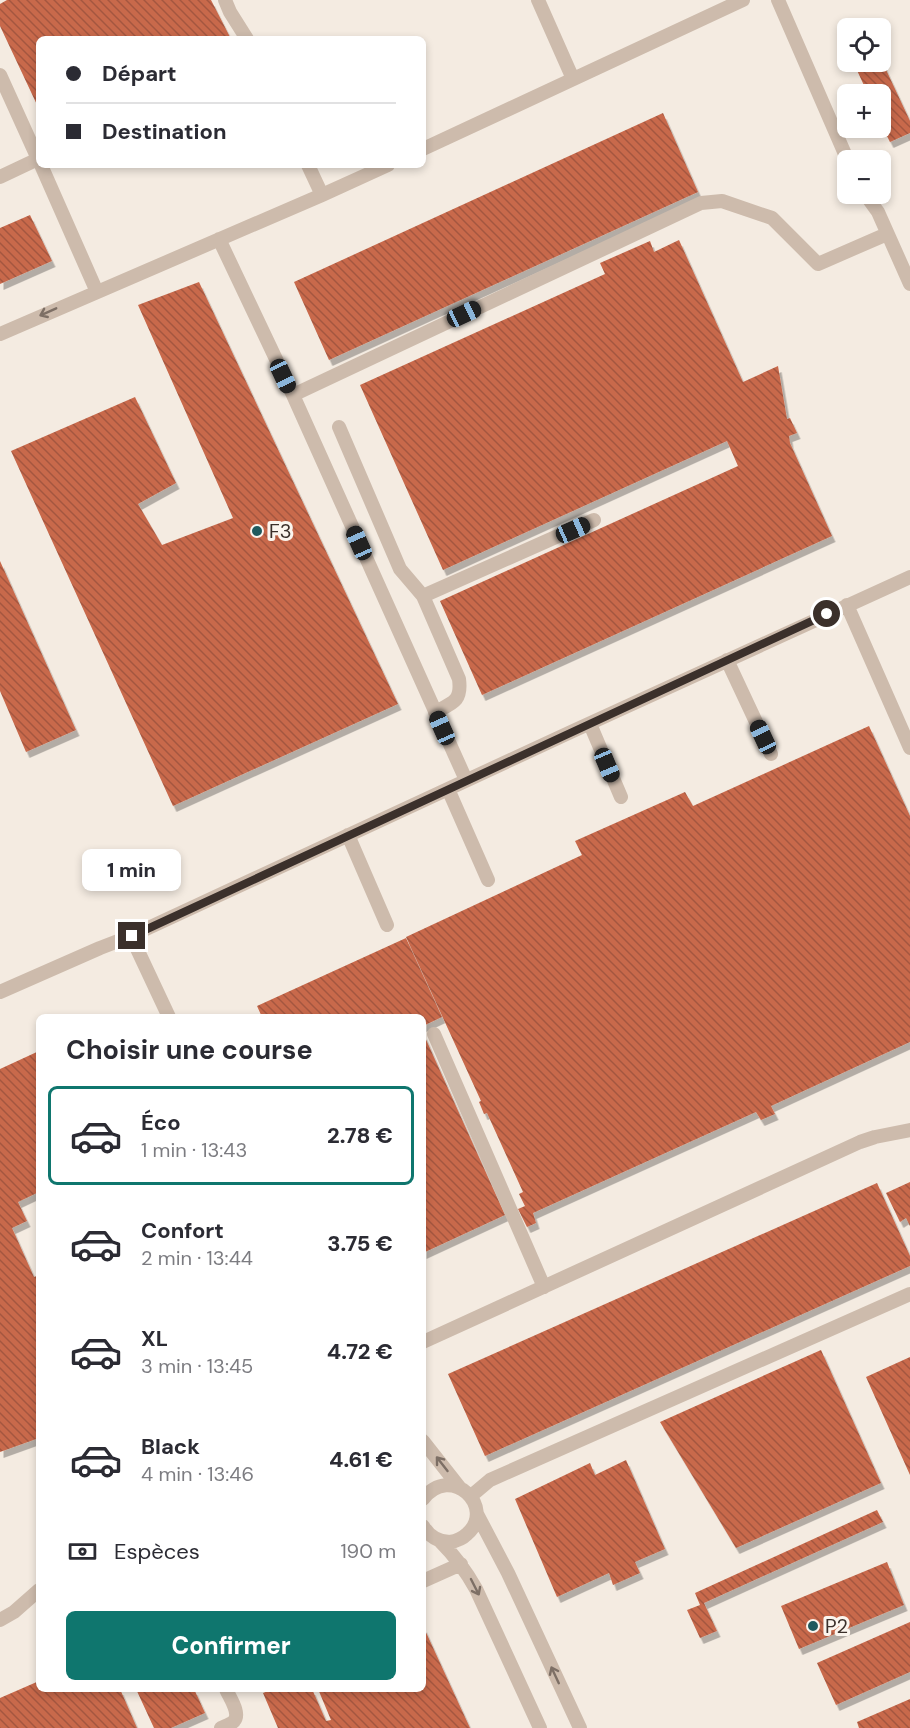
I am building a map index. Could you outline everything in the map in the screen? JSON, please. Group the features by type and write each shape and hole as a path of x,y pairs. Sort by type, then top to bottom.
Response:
{"lane":[{"path":"225,0 245,36"},
{"path":"538,0 573,79"},
{"path":"426,148 743,0"},
{"path":"778,0 843,150"},
{"path":"0,75 36,155"},
{"path":"0,177 36,163"},
{"path":"42,168 97,292"},
{"path":"309,168 322,195"},
{"path":"0,334 381,168"},
{"path":"293,395 701,203 722,201 772,218 818,264 887,234"},
{"path":"872,204 878,212 910,284"},
{"path":"219,240 293,395 466,780"},
{"path":"339,427 400,569 423,596 459,679 459,696 455,702 435,712"},
{"path":"423,596 594,520"},
{"path":"0,992 132,936 910,577"},
{"path":"847,605 910,748"},
{"path":"727,660 771,754"},
{"path":"590,724 621,797"},
{"path":"448,789 488,879"},
{"path":"348,835 387,925"},
{"path":"132,936 169,1014"},
{"path":"434,1034 544,1287"},
{"path":"426,1341 860,1142 910,1130"},
{"path":"466,1492 910,1294"},
{"path":"426,1445 475,1504 477,1514 508,1574 580,1728"},
{"path":"426,1495 444,1485 452,1485 466,1492"},
{"path":"426,1530 432,1537 440,1541 457,1540 471,1530 477,1514"},
{"path":"440,1541 461,1564 476,1589 540,1728"},
{"path":"426,1580 461,1564"},
{"path":"0,1620 14,1612 36,1593"},
{"path":"221,1728 234,1722 237,1713 227,1692"}],"building":[{"path":"7,0 211,0 229,36 36,36 36,103 0,26 0,4"},
{"path":"858,72 887,72 910,121 910,133 890,142 888,138 891,138 891,84 863,84"},
{"path":"663,113 698,192 329,360 294,282"},
{"path":"30,215 52,261 0,284 0,228"},
{"path":"679,240 743,382 778,366 787,419 790,418 797,433 789,436 790,443 832,536 482,695 440,601 738,466 727,441 443,570 360,385 605,274 600,263 650,241 654,252"},
{"name":"F3","path":"199,282 398,704 173,806 11,451 135,397 176,483 138,504 162,545 233,518 138,305"},
{"path":"0,561 76,730 26,752 0,691"},
{"path":"869,726 910,816 910,1042 771,1106 775,1114 761,1120 756,1112 533,1213 536,1223 527,1227 518,1209 525,1206 519,1194 523,1192 487,1113 484,1114 479,1102 481,1101 406,937 582,855 575,841 685,792 693,806"},
{"path":"406,938 442,1017 426,1025 426,1014 261,1014 257,1006"},
{"path":"426,1040 505,1215 426,1252"},
{"path":"36,1052 36,1193 18,1202 27,1221 12,1228 34,1277 36,1276 36,1439 0,1452 0,1069"},
{"path":"910,1182 910,1226 906,1218 900,1222 886,1193"},
{"path":"877,1183 910,1256 910,1266 485,1456 448,1374"},
{"path":"821,1350 881,1483 736,1548 660,1422"},
{"path":"910,1357 910,1475 866,1377"},
{"path":"626,1460 665,1549 635,1562 640,1573 613,1585 609,1573 557,1597 515,1499 590,1463 595,1475"},
{"path":"877,1510 883,1522 704,1603 717,1631 700,1638 687,1610 700,1605 695,1593"},
{"path":"887,1562 904,1605 799,1649 781,1606"},
{"path":"910,1622 910,1672 836,1705 817,1663"},
{"path":"426,1633 470,1728 278,1728 263,1693 313,1692 326,1721 331,1720 319,1692 426,1692"},
{"path":"36,1682 36,1692 121,1692 137,1728 0,1728 0,1698"},
{"path":"137,1692 195,1692 205,1713 171,1728 154,1728"},
{"path":"910,1699 910,1728 859,1728 857,1722"}],"place":[{"name":"F3","path":"257,531"},
{"name":"P2","path":"813,1626"}],"route":[{"path":"132,936 827,614"}]}
